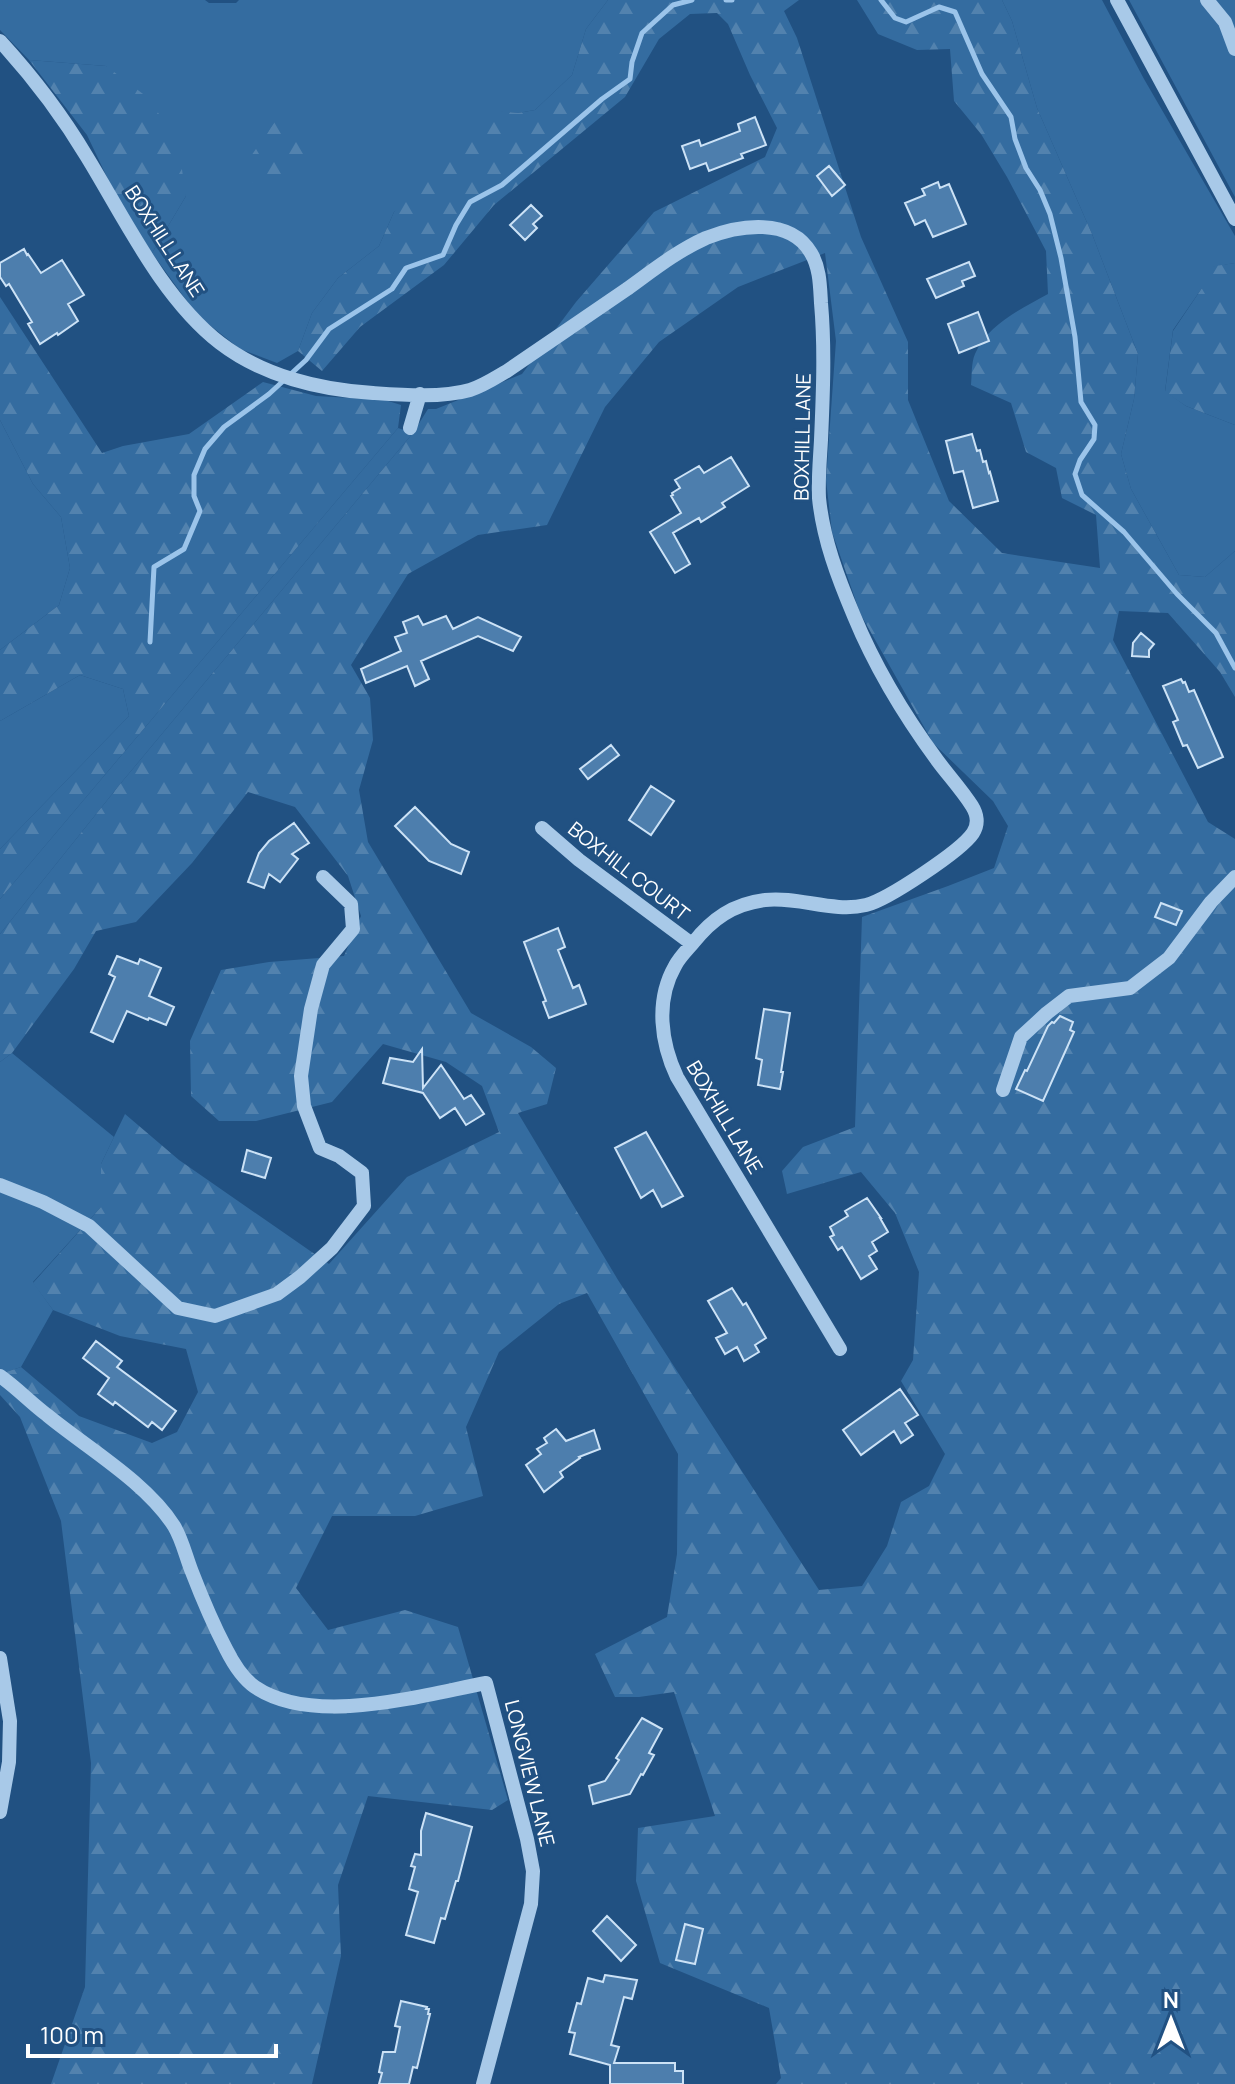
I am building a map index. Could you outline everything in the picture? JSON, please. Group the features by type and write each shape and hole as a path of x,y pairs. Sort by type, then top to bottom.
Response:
{"street":[{"path":"1117,0 1235,219"},
{"path":"1207,0 1225,22 1235,49"},
{"name":"BOXHILL LANE","path":"0,41 54,106 140,245 186,312 236,354 278,374 299,380 359,393 446,394 468,391 507,371 672,257 702,240 749,227 781,230 794,236 810,251 819,275 822,317 819,495 824,532 837,576 876,663 928,748 974,808 977,825 973,834 944,860 881,900 855,907 767,900 726,912 707,925 675,966 664,998 662,1033 677,1077 840,1349"},
{"path":"410,428 420,394"},
{"name":"BOXHILL COURT","path":"542,828 579,860 692,944"},
{"path":"0,1185 43,1202 89,1226 178,1308 215,1316 277,1294 332,1248 364,1206 362,1173 339,1156 320,1148 304,1106 301,1076 311,1009 323,965 353,929 351,904 323,877"},
{"path":"1003,1090 1021,1037 1047,1013 1069,996 1130,988 1169,958 1211,902 1235,877"},
{"name":"LONGVIEW LANE","path":"0,1376 148,1495 175,1527 205,1606 227,1652 236,1667 256,1688 297,1703 347,1706 486,1683 527,1839 534,1882 531,1904 483,2084"},
{"path":"0,1658 10,1721 9,1762 0,1812"}],"green space":[{"path":"0,0 205,0 209,3 236,3 239,0 608,0 586,29 572,75 535,110 518,113 491,111 394,212 379,246 338,278 312,313 298,351 277,363 240,349 197,315 152,253 186,196 106,66 29,60 0,30"},
{"path":"608,0 799,0 784,11 797,38 861,237 908,342 908,400 949,501 1002,553 1100,568 1096,515 1062,498 1056,468 1026,452 1011,403 971,385 974,358 988,334 1006,318 1048,294 1046,251 981,134 954,101 950,49 917,50 878,34 857,0 1002,0 1012,21 1037,108 1092,234 1138,354 1134,399 1121,454 1131,489 1179,575 1205,577 1235,551 1235,697 1220,672 1168,613 1119,611 1113,640 1208,822 1235,839 1235,2084 776,2084 781,2078 769,2008 660,1963 636,1881 638,1828 715,1816 674,1692 615,1697 595,1654 667,1617 677,1554 678,1454 587,1293 559,1304 499,1352 466,1427 483,1496 415,1516 332,1516 296,1588 328,1630 405,1610 458,1627 508,1800 492,1810 368,1796 338,1885 341,1956 312,2084 51,2084 85,1987 91,1763 61,1521 20,1417 0,1395 0,1374 21,1367 79,1416 152,1443 177,1432 198,1392 186,1349 120,1336 53,1310 33,1283 101,1207 101,1164 125,1114 179,1160 329,1264 407,1177 499,1132 482,1086 446,1062 383,1044 332,1102 256,1121 219,1121 191,1096 190,1041 221,970 269,962 344,956 361,916 348,876 295,807 248,792 192,863 136,922 96,931 74,969 12,1053 0,1062 0,934 121,783 413,433 428,409 436,409 522,374 576,302 654,212 765,157 777,128 728,24 717,13 690,14 659,39 625,97 494,205 444,265 360,327 322,371 298,351 312,313 338,278 379,246 394,212 431,157 491,110 518,113 535,110 572,75 586,29","holes":["825,253 836,341 826,480 832,532 860,613 933,743 993,801 1008,826 994,868 862,917 855,1127 803,1147 782,1171 787,1194 861,1172 895,1213 919,1272 913,1360 901,1381 945,1454 929,1486 901,1502 887,1546 862,1586 819,1590 618,1280 518,1113 547,1104 556,1068 531,1047 471,1013 368,842 359,790 373,740 370,698 351,665 408,574 478,535 547,525 605,407 659,342 738,287"]},
{"path":"1002,0 1102,0 1235,236 1235,263 1202,269 1202,288 1173,330 1165,391 1186,406 1235,425 1235,551 1205,577 1179,575 1131,489 1121,454 1134,399 1138,354 1092,234 1037,108 1012,21"},
{"path":"1129,0 1235,0 1235,197"},
{"path":"29,60 106,66 151,100 179,150 186,196 152,253 115,194 87,135"},
{"path":"293,118 307,128 312,138 308,168 291,180 253,183 248,166 251,156 277,119"},
{"path":"1235,263 1235,425 1186,406 1165,392 1173,331 1202,288 1202,268"},
{"path":"0,297 102,453 189,434 263,382 316,396 385,400 401,405 398,428 0,899 0,849 129,716 123,689 80,675 0,721 0,650 59,605 70,568 61,517 33,484 0,420"},
{"path":"0,420 33,484 61,517 70,568 59,605 0,650"},
{"path":"398,428 413,433 121,783 0,934 0,899"},
{"path":"80,675 123,689 129,716 0,849 0,721"},
{"path":"12,1053 114,1137 101,1164 101,1207 33,1282 53,1310 21,1367 0,1374 0,1062"}],"building":[{"path":"755,117 766,145 709,171 706,163 690,169 682,146 699,140 701,146 740,131 738,124"},
{"path":"829,166 845,185 832,196 817,176"},
{"path":"938,182 940,188 949,184 966,224 933,237 925,220 915,225 905,203 925,195 922,189"},
{"path":"531,205 542,216 533,224 537,228 525,240 510,225"},
{"path":"24,249 41,273 62,260 84,295 68,304 78,321 40,344 28,324 32,322 9,284 6,286 0,277 0,263"},
{"path":"969,262 975,276 962,281 964,286 936,298 927,279"},
{"path":"978,312 989,341 959,353 948,324"},
{"path":"972,434 977,451 980,450 983,462 986,461 998,501 973,508 963,471 954,473 946,441"},
{"path":"731,457 749,486 722,503 725,507 701,522 699,518 673,533 690,564 675,573 650,532 681,513 671,496 680,488 675,480 699,466 704,473"},
{"path":"418,616 423,625 446,616 453,629 478,617 521,637 513,651 478,636 421,661 429,679 415,686 407,666 366,683 361,669 401,651 395,637 407,633 403,622"},
{"path":"1141,633 1154,644 1149,650 1149,657 1132,656 1133,643"},
{"path":"1181,679 1189,692 1194,690 1223,757 1198,768 1187,745 1183,746 1173,722 1178,720 1163,686"},
{"path":"611,745 619,755 588,779 580,769"},
{"path":"651,786 674,801 651,835 629,820"},
{"path":"415,807 451,844 469,852 461,874 429,861 395,826"},
{"path":"294,823 309,843 292,854 298,859 280,882 269,874 264,888 248,882 259,853 269,841"},
{"path":"1161,903 1182,911 1176,925 1155,917"},
{"path":"558,928 565,947 558,950 573,988 579,985 586,1004 549,1018 543,1002 546,1001 524,942"},
{"path":"117,956 138,964 140,959 161,968 149,996 174,1007 166,1025 127,1011 113,1042 91,1032 115,977 109,974"},
{"path":"764,1009 790,1013 780,1089 758,1085 762,1060 756,1058"},
{"path":"1060,1016 1073,1022 1070,1030 1074,1032 1043,1101 1016,1089 1048,1026"},
{"path":"422,1049 423,1088 441,1065 464,1099 471,1095 484,1114 466,1125 455,1108 440,1118 423,1093 383,1083 390,1058 413,1062"},
{"path":"646,1132 683,1196 662,1207 653,1190 641,1198 615,1148"},
{"path":"247,1150 271,1158 265,1178 242,1171"},
{"path":"867,1198 888,1232 872,1242 877,1251 869,1256 877,1269 861,1279 842,1247 838,1250 830,1237 834,1235 830,1227 848,1216 845,1211"},
{"path":"732,1288 743,1305 746,1303 766,1338 755,1345 759,1352 744,1361 737,1347 725,1354 716,1338 727,1333 708,1301"},
{"path":"96,1341 122,1361 117,1367 176,1411 162,1430 152,1422 148,1427 115,1402 113,1405 98,1394 109,1378 83,1358"},
{"path":"900,1389 918,1415 905,1423 913,1435 901,1443 894,1431 861,1455 843,1430"},
{"path":"556,1429 566,1441 594,1430 600,1449 579,1457 560,1472 563,1477 544,1492 526,1465 541,1454 537,1449 547,1443 544,1438"},
{"path":"642,1718 662,1729 649,1753 654,1755 643,1775 630,1794 593,1804 589,1786 605,1781"},
{"path":"426,1813 472,1827 458,1881 445,1919 441,1918 434,1943 406,1935 418,1892 409,1889 415,1867 411,1866 415,1854 421,1855 421,1831"},
{"path":"607,1916 636,1945 621,1961 593,1931"},
{"path":"685,1924 703,1929 695,1964 676,1960"},
{"path":"605,1975 637,1980 632,1999 624,1997 611,2045 619,2047 614,2063 675,2063 675,2071 683,2071 683,2084 610,2084 610,2065 570,2054 575,2033 569,2032 588,1978 603,1982"},
{"path":"401,2001 429,2009 417,2068 413,2067 409,2084 379,2084 383,2052 395,2052 400,2027 395,2026"}],"waterway":[{"path":"150,642 154,567 184,549 200,511 194,496 194,475 205,449 224,427 269,394 306,360 329,329 392,289 406,268 443,255 470,202 502,185 602,99 630,79 642,33 673,5 692,0"},
{"path":"726,0 732,0"},
{"path":"881,0 895,18 906,22 939,7 955,12 982,74 1011,117 1026,168 1050,214 1075,337 1081,402 1095,425 1094,439 1075,474 1082,495 1124,532 1177,594 1216,633 1235,668"}]}
